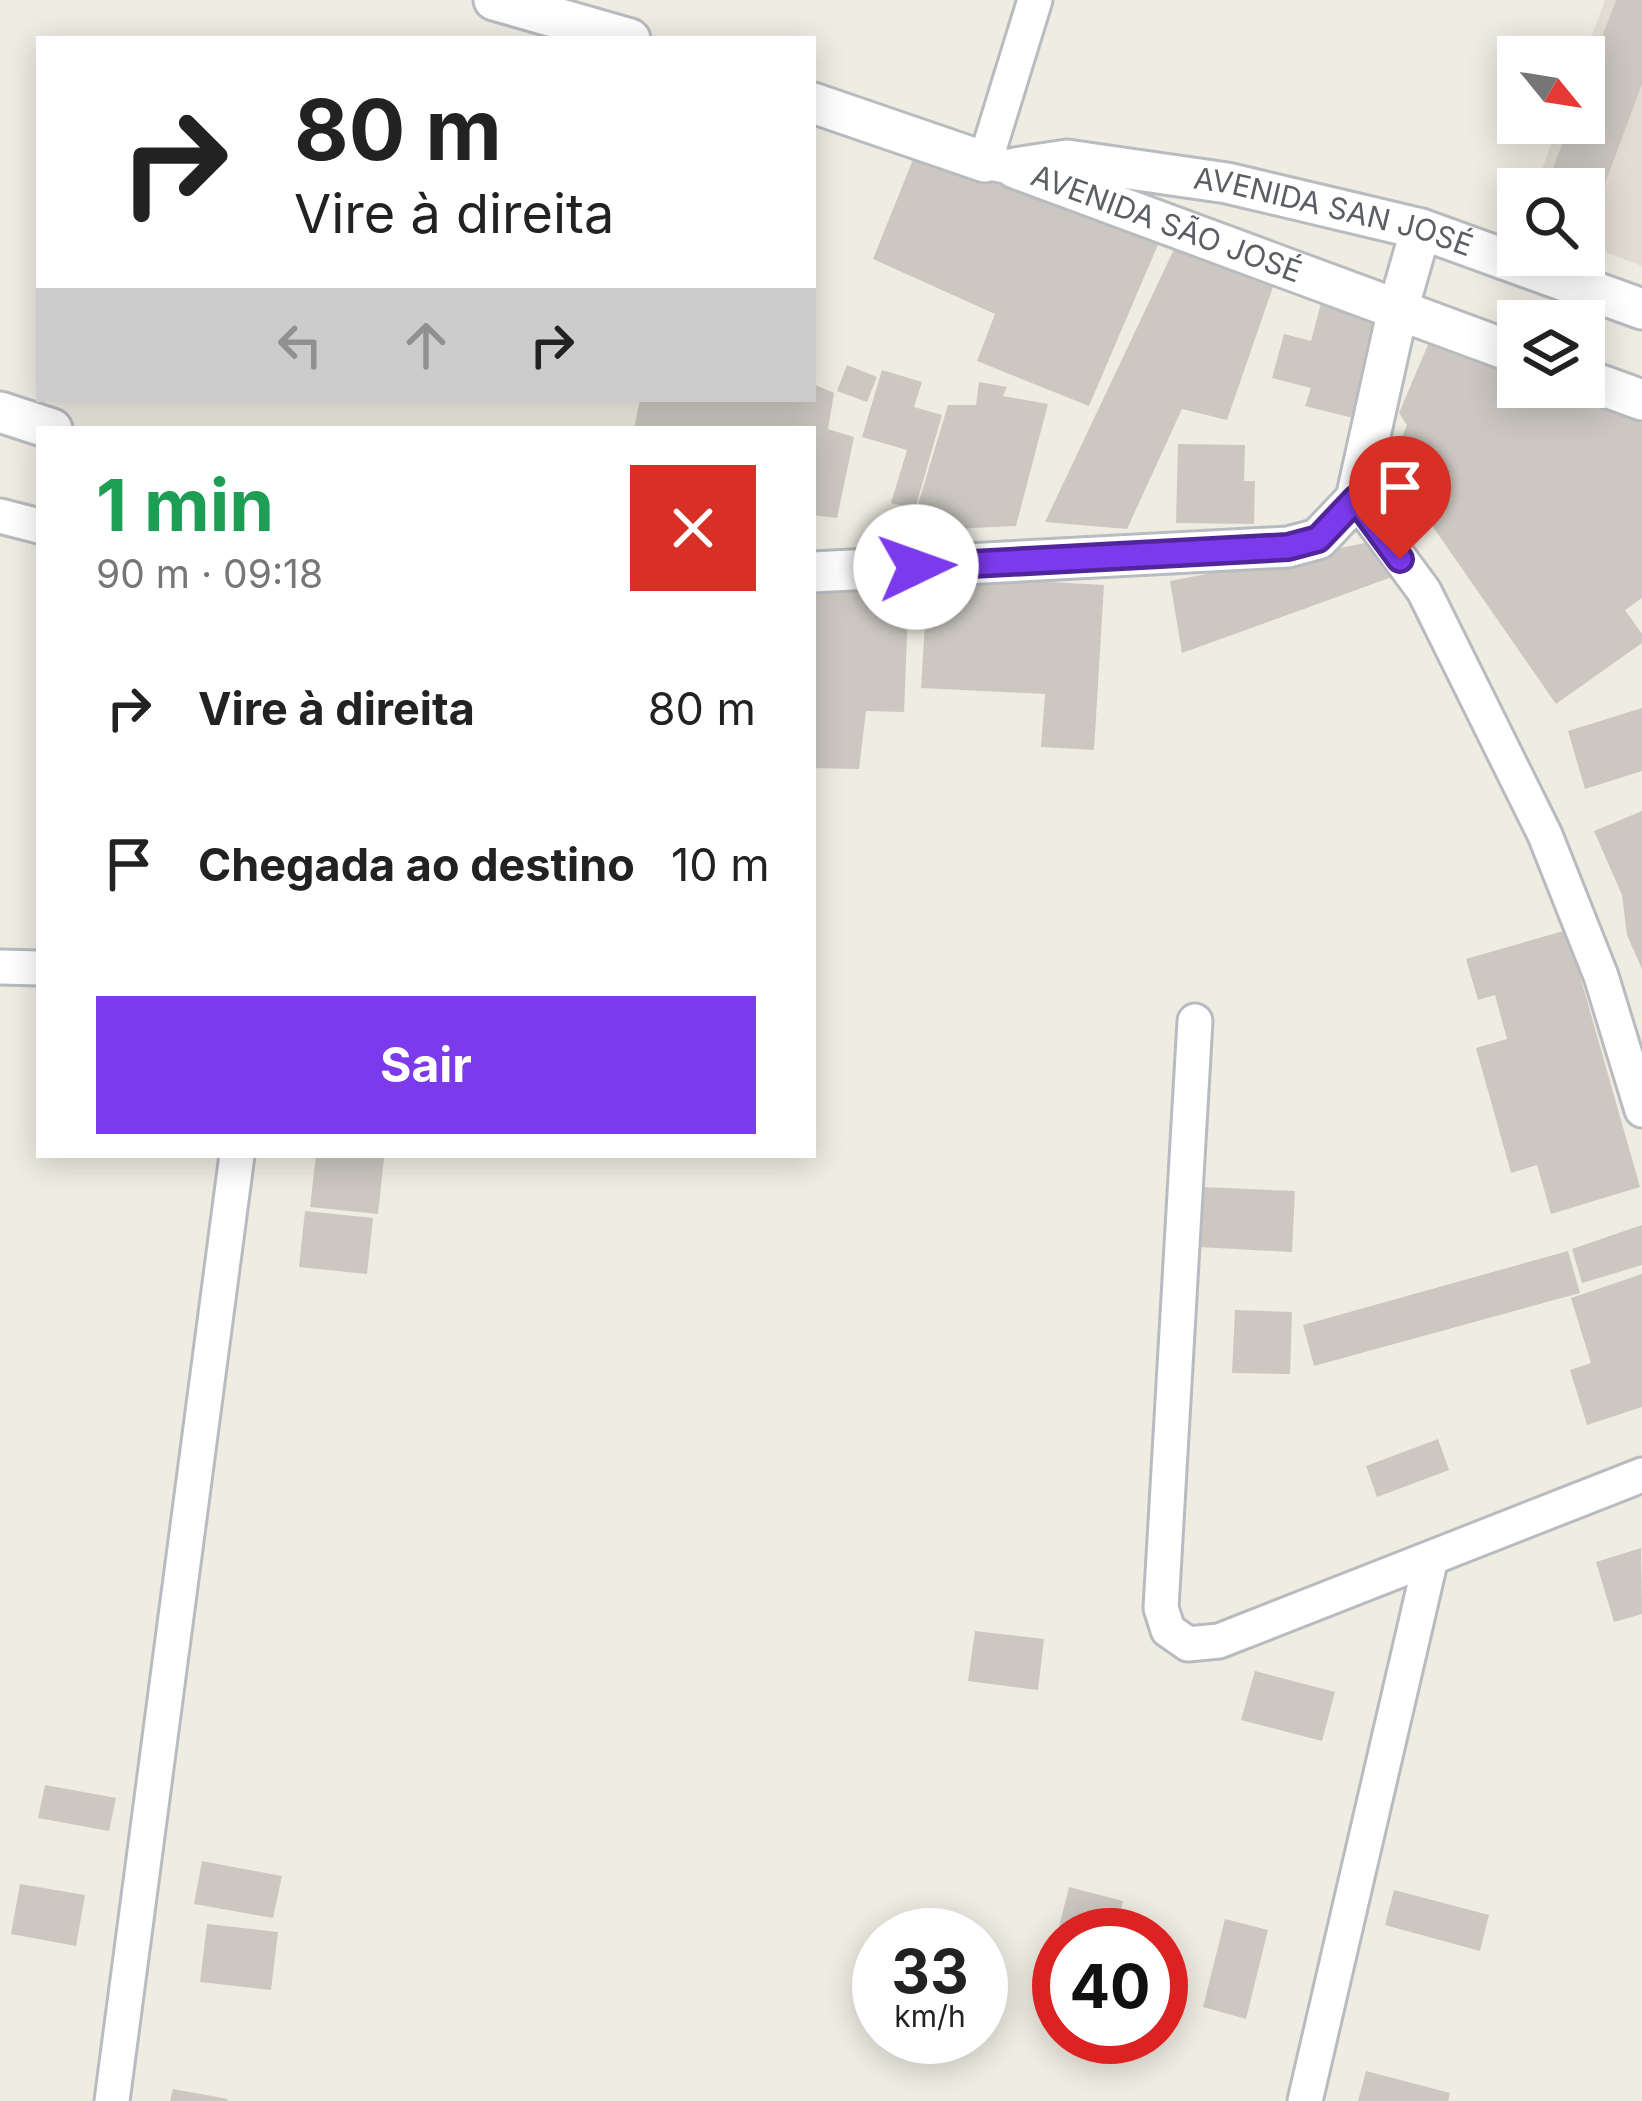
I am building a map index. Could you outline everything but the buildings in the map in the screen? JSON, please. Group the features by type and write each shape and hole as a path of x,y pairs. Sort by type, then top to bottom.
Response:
{"street":[{"path":"494,0 620,36"},
{"path":"1000,165 1034,0"},
{"name":"AVENIDA SÃO JOSÉ","path":"816,104 1000,165 1497,346"},
{"name":"AVENIDA SAN JOSÉ","path":"1000,165 1066,160 1172,174 1421,229 1642,309"},
{"path":"1154,220 1158,191 1172,174"},
{"path":"816,572 1288,547 1318,539 1356,499 1398,309 1421,229"},
{"path":"1605,387 1642,400"},
{"path":"0,412 43,426"},
{"path":"1356,499 1424,591 1546,835 1601,976 1642,1110"},
{"path":"0,516 36,525"},
{"path":"0,967 36,968"},
{"path":"1196,1021 1161,1608 1168,1630 1188,1644 1219,1641 1642,1475"},
{"path":"112,2101 237,1158"},
{"path":"1306,2101 1431,1558"}],"shaded area":[{"path":"1605,0 1642,0 1642,266 1605,252 1605,168 1543,168 1551,144 1605,144 1605,36 1592,36"}],"route":[{"path":"916,567 1288,547 1318,539 1356,499 1400,559"}]}
